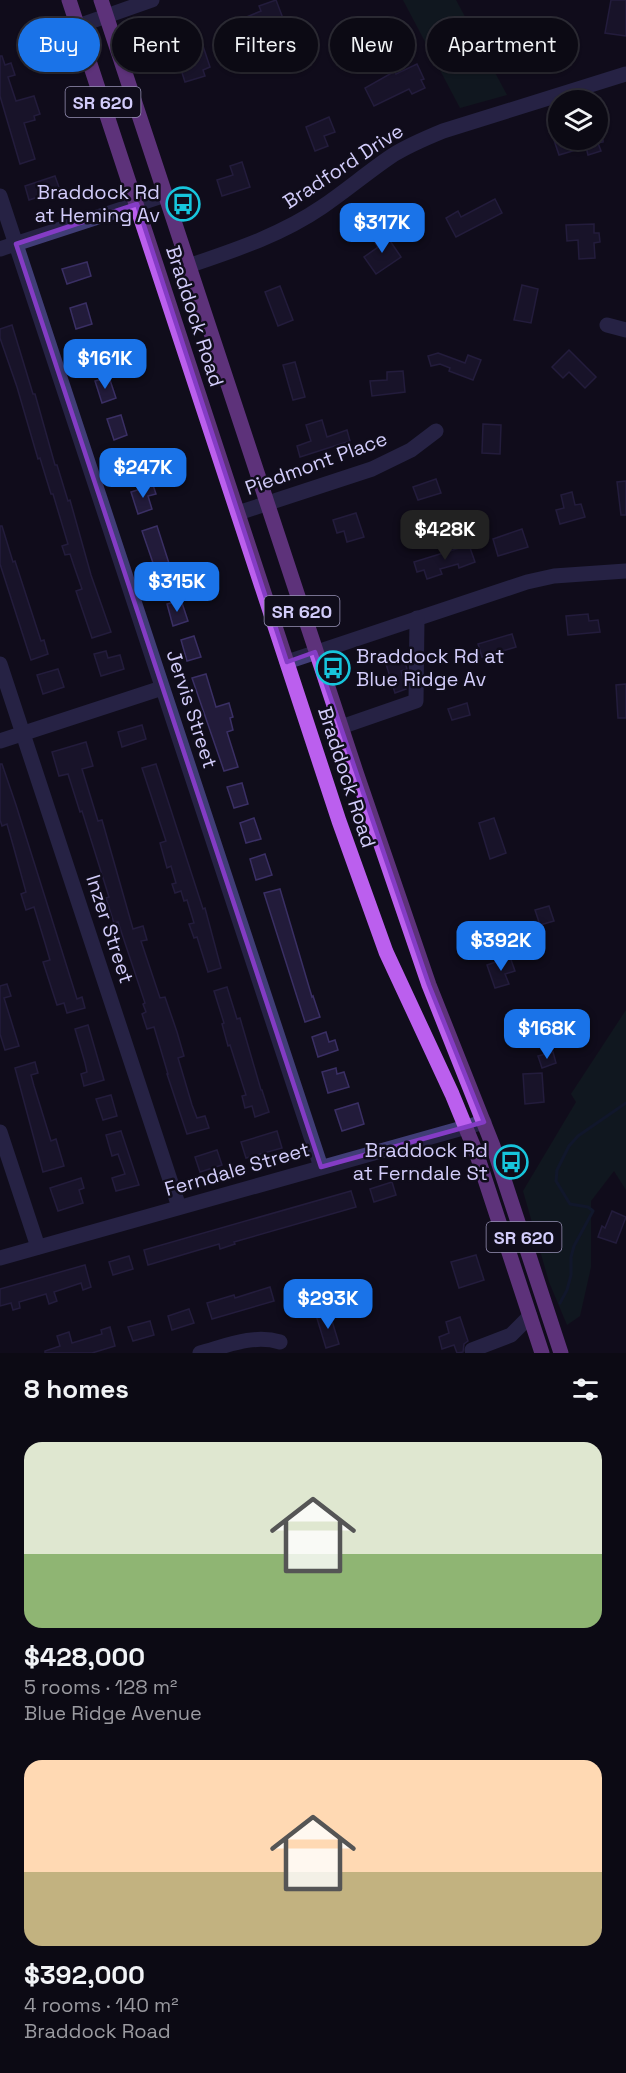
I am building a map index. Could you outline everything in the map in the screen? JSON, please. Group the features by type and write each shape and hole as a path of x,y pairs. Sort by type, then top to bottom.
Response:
{"main road":[{"name":"Braddock Road","path":"69,0 75,18"},
{"name":"Braddock Road","path":"101,0 315,652 432,995 484,1122 561,1353"},
{"name":"Braddock Road","path":"93,72 339,821 386,952 466,1127 542,1353"}],"street":[{"path":"100,19 153,0"},
{"name":"Bradford Drive","path":"188,266 243,248 289,227 322,207 395,154 418,141 443,131 626,74"},
{"path":"0,249 165,195"},
{"name":"Jervis Street","path":"0,196 321,1167"},
{"path":"607,325 626,330"},
{"name":"Piedmont Place","path":"238,513 372,469 411,450 436,431"},
{"path":"287,662 527,582 554,576 626,571"},
{"path":"341,727 416,701 417,618"},
{"name":"Inzer Street","path":"0,664 179,1207"},
{"path":"0,741 162,688"},
{"name":"Ferndale Street","path":"0,1257 484,1122"},
{"path":"0,1132 38,1247"},
{"path":"472,1350 511,1335 530,1316"},
{"path":"200,1353 257,1338 269,1338 280,1342"}],"highlighted area":[{"path":"137,204 287,662 315,652 429,985 484,1122 321,1167 16,244"}],"green space":[{"path":"403,0 456,0 466,18 427,18 427,45 415,23 415,18 412,18"},
{"path":"441,72 495,72 507,95 460,108"},
{"path":"626,1010 626,1190 614,1171 591,1201 591,1267 580,1316 567,1325 549,1282 523,1191 576,1102 571,1094"}],"building":[{"path":"276,0 283,18 244,18 261,11 259,6"},
{"path":"611,0 626,0 626,36 605,33"},
{"path":"202,43 210,67 203,70 205,76 185,82 182,72 202,72"},
{"path":"0,56 5,65 11,63 15,75 8,77 16,101 34,96 40,114 34,116 35,120 24,123 35,159 20,164 0,96"},
{"path":"417,64 424,79 421,80 425,88 412,94 409,89 374,106 365,88 393,72 396,74 415,72"},
{"path":"329,117 335,132 324,136 328,146 315,151 306,127"},
{"path":"557,150 576,150 559,155"},
{"path":"587,150 601,151 588,155"},
{"path":"242,162 250,187 222,196 217,180 233,175 230,166"},
{"path":"55,176 60,190 29,200 25,186"},
{"path":"495,199 502,213 456,237 446,218 458,211 461,217"},
{"path":"594,224 594,233 599,233 600,242 594,243 595,258 579,259 578,240 567,241 566,225"},
{"path":"384,232 401,257 376,274 364,257 378,247 373,240"},
{"path":"87,262 91,276 67,284 62,269"},
{"path":"522,285 538,289 531,323 514,320"},
{"path":"280,286 293,320 278,326 265,292"},
{"path":"86,303 92,324 76,329 70,308"},
{"path":"12,325 55,465 57,465 68,501 70,500 91,575 111,632 92,638 76,591 82,589 70,554 65,555 62,546 68,544 53,494 51,494 40,458 38,459 0,338 0,329"},
{"path":"96,340 102,361 88,366 82,345"},
{"path":"569,350 596,377 585,388 569,372 563,378 552,367"},
{"path":"438,353 465,363 468,355 481,360 473,380 449,371 450,368 440,364 431,366 428,356"},
{"path":"295,362 305,397 293,400 283,365"},
{"path":"403,371 405,392 372,396 370,381 387,380 387,372"},
{"path":"109,377 116,398 102,403 95,381"},
{"path":"121,415 127,435 114,440 107,419"},
{"path":"322,420 327,437 347,430 350,441 300,457 297,446 311,441 306,425"},
{"path":"483,424 501,425 500,454 482,453"},
{"path":"133,451 139,473 125,477 118,456"},
{"path":"436,479 441,493 418,500 413,487"},
{"path":"626,481 626,515 621,515 617,482"},
{"path":"153,485 156,494 148,496 152,509 138,514 131,492"},
{"path":"572,492 575,505 581,504 585,517 560,524 556,510 564,508 561,495"},
{"path":"356,513 364,537 347,542 344,531 337,533 333,520"},
{"path":"0,526 2,526 13,562 15,561 41,641 44,640 48,654 31,660 0,564"},
{"path":"157,526 176,585 162,589 142,531"},
{"path":"522,529 528,547 498,556 493,539"},
{"path":"469,545 475,562 459,568 458,564 440,569 442,574 427,579 424,570 417,572 414,562"},
{"path":"181,600 188,621 173,626 167,604"},
{"path":"588,614 589,621 598,620 600,632 568,635 566,616"},
{"path":"512,634 516,647 482,657 478,644"},
{"path":"194,636 201,657 187,661 181,640"},
{"path":"106,651 108,658 120,655 124,669 101,676 94,654"},
{"path":"404,659 407,669 401,671 406,689 395,693 386,664"},
{"path":"58,669 64,687 43,694 37,675"},
{"path":"206,674 216,707 229,703 233,717 230,718 233,730 227,732 238,767 224,771 192,678"},
{"path":"626,684 626,718 618,718 616,685"},
{"path":"467,703 470,715 452,720 448,709"},
{"path":"142,725 146,739 122,747 118,732"},
{"path":"86,742 93,766 82,769 98,821 102,820 133,929 143,926 147,940 141,941 160,998 165,997 177,1032 184,1056 178,1058 192,1105 197,1118 205,1116 209,1128 187,1134 154,1027 147,1029 142,1014 146,1012 143,1004 145,1003 118,922 114,923 106,898 109,897 82,811 80,812 68,774 59,776 52,752"},
{"path":"0,764 2,764 16,805 77,999 82,997 85,1008 67,1013 64,1003 57,1005 43,962 50,960 34,907 26,910 21,894 26,892 7,824 2,826 0,820"},
{"path":"156,764 203,909 205,908 221,968 208,972 197,937 194,938 189,924 194,923 187,900 184,901 181,891 175,893 172,884 176,883 171,866 167,868 160,843 166,841 142,768"},
{"path":"242,783 248,804 234,808 227,787"},
{"path":"254,818 261,839 246,843 240,823"},
{"path":"494,818 506,853 490,859 479,823"},
{"path":"265,854 272,875 256,880 250,859"},
{"path":"280,889 320,1017 305,1022 264,893"},
{"path":"549,906 554,921 540,925 535,910"},
{"path":"510,957 515,971 505,974 509,984 495,988 487,965"},
{"path":"7,984 11,996 4,998 19,1046 5,1050 0,1034 0,986"},
{"path":"227,987 237,1019 240,1018 269,1112 255,1117 252,1106 245,1108 242,1096 246,1095 230,1045 228,1046 214,991"},
{"path":"520,1017 528,1042 513,1047 505,1022"},
{"path":"88,1025 104,1080 84,1086 81,1074 87,1072 75,1029"},
{"path":"326,1032 329,1042 335,1040 338,1050 318,1057 312,1037"},
{"path":"553,1052 556,1063 542,1068 538,1056"},
{"path":"35,1062 38,1073 31,1075 34,1086 51,1141 56,1139 64,1166 43,1172 15,1068"},
{"path":"336,1068 337,1074 344,1072 349,1087 328,1093 322,1072"},
{"path":"542,1073 544,1102 525,1104 523,1074"},
{"path":"111,1095 117,1116 103,1120 96,1099"},
{"path":"358,1103 364,1124 342,1131 335,1110"},
{"path":"121,1131 139,1185 116,1191 112,1178 125,1174 118,1154 112,1156 106,1135"},
{"path":"277,1131 282,1148 246,1158 241,1142"},
{"path":"217,1150 222,1165 200,1172 195,1157"},
{"path":"81,1178 84,1188 79,1190 83,1203 58,1211 50,1188"},
{"path":"392,1182 396,1195 374,1202 370,1189"},
{"path":"351,1191 356,1207 234,1242 235,1244 220,1249 219,1244 148,1265 144,1250"},
{"path":"612,1211 626,1217 616,1243 598,1237 602,1226 605,1228"},
{"path":"476,1255 484,1280 459,1288 451,1262"},
{"path":"129,1256 133,1269 113,1275 109,1262"},
{"path":"85,1265 91,1287 83,1290 81,1283 54,1292 57,1301 49,1304 46,1294 19,1302 20,1308 13,1310 11,1303 0,1306 0,1289"},
{"path":"270,1287 274,1301 212,1319 207,1303 234,1295 235,1298"},
{"path":"295,1288 315,1294 311,1309 291,1303"},
{"path":"189,1309 194,1323 172,1330 168,1316"},
{"path":"329,1311 339,1344 326,1348 316,1315"},
{"path":"460,1317 468,1341 464,1344 463,1352 457,1353 454,1345 442,1349 439,1337 449,1333 446,1322"},
{"path":"150,1321 154,1335 133,1341 128,1327"},
{"path":"110,1327 115,1346 92,1353 45,1353 45,1351 60,1346 57,1336 69,1332 72,1343 102,1334 101,1330"}],"waterway":[{"path":"560,1303 571,1275 571,1257 574,1246 593,1211 588,1207 570,1204 556,1181 557,1170 569,1146 578,1136 626,1103"}],"place":[{"name":"Braddock Rd at Heming Av","path":"183,204"},
{"name":"Braddock Rd at Blue Ridge Av","path":"333,668"},
{"name":"Braddock Rd at Ferndale St","path":"511,1162"}]}
